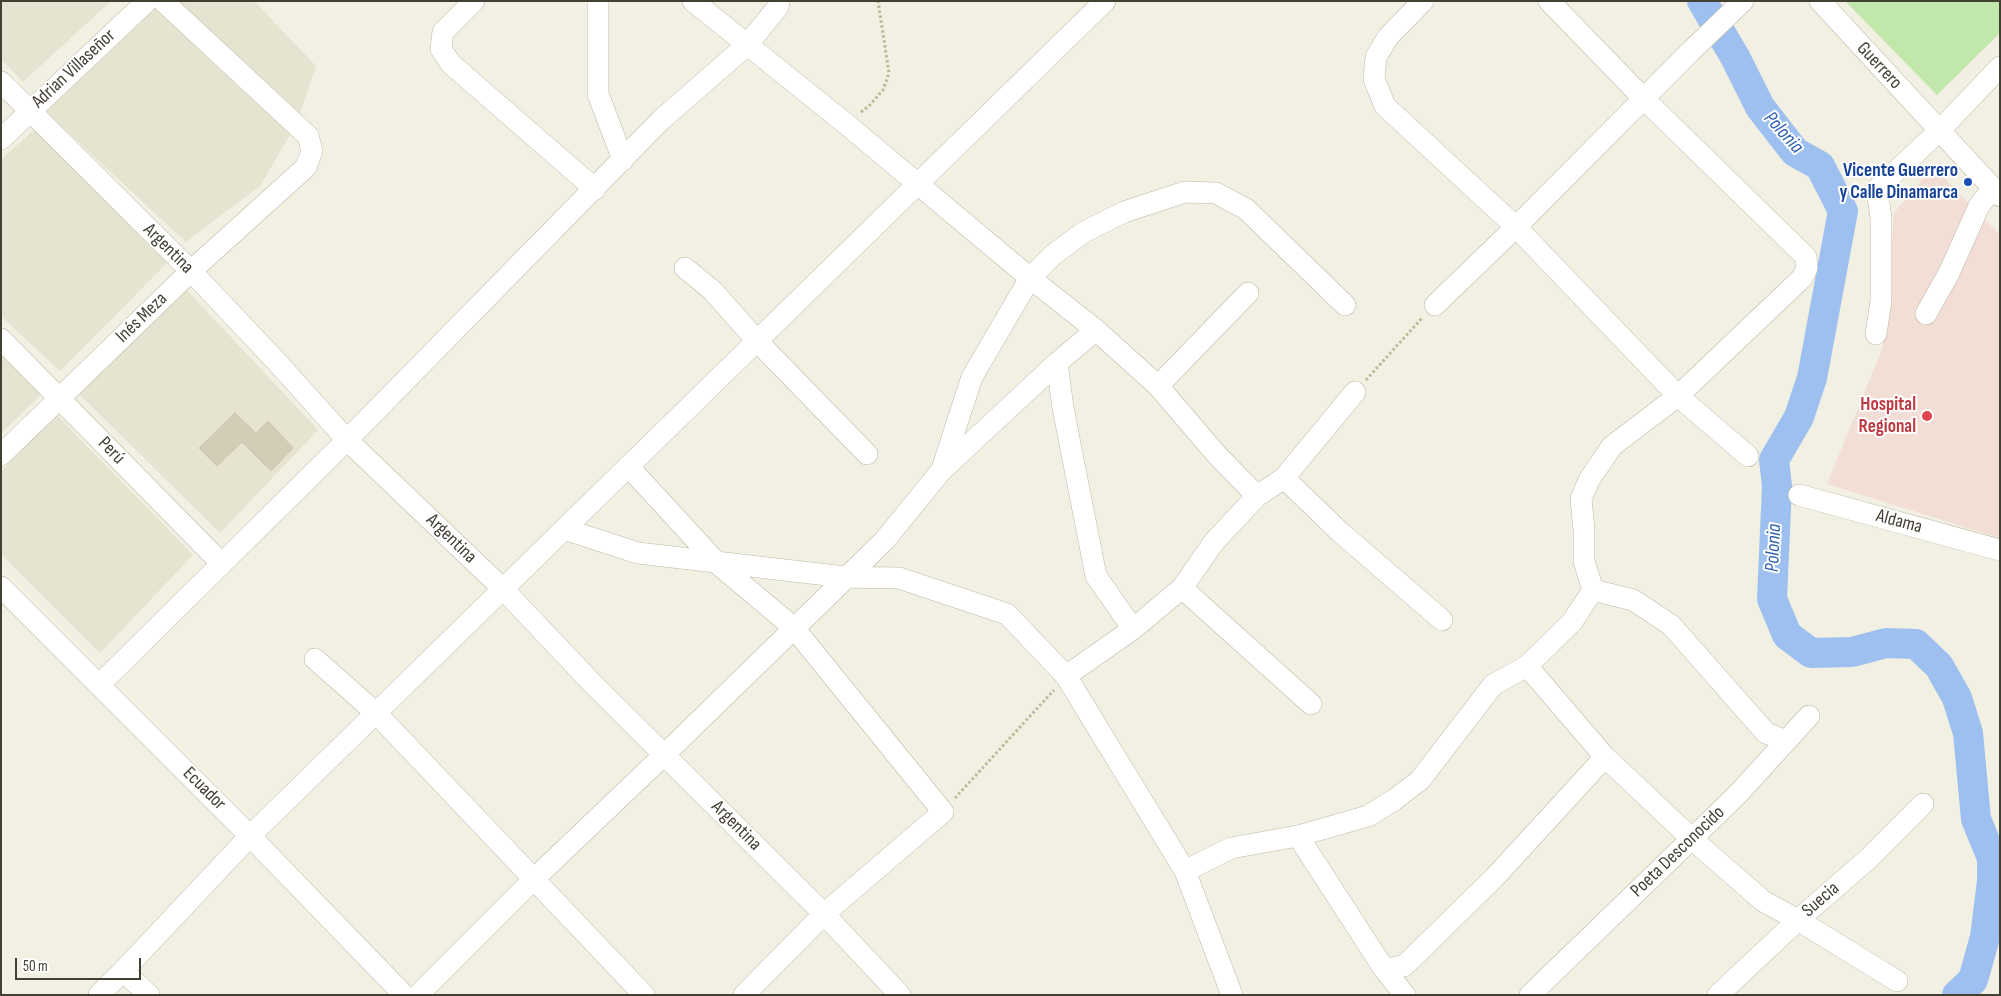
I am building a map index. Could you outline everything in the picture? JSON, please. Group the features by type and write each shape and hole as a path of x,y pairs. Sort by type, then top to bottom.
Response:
{"street":[{"name":"Adrian Villaseñor","path":"1,139 147,1"},
{"name":"Inés Meza","path":"1,455 191,271 306,167 312,150 308,136 163,1"},
{"path":"474,1 443,32 440,49 451,64 595,189"},
{"path":"598,1 598,94 623,160"},
{"path":"693,1 845,123 1030,278 1096,330 1158,386 1217,455 1257,496"},
{"path":"99,685 347,440 661,120 747,45 778,7 779,1"},
{"path":"99,995 250,836 1105,1"},
{"path":"1423,1 1388,36 1376,57 1374,79 1386,106 1516,228 1678,396 1748,456"},
{"path":"1549,1 1644,99 1806,257 1807,268 1802,278 1678,396 1612,446 1589,480 1580,499 1584,530 1584,561 1593,590"},
{"name":"Guerrero","path":"1820,1 1996,192"},
{"path":"1435,305 1516,228 1691,51 1740,5"},
{"path":"1876,334 1881,301 1881,218 1877,189 1939,131 2000,67"},
{"name":"Argentina","path":"1,82 191,271 347,440 503,589 592,683 824,914 900,995"},
{"path":"941,471 972,377 1030,278 1053,255 1084,232 1124,212 1184,192 1216,193 1246,209 1345,306"},
{"path":"1926,314 1949,273 1979,206 1996,192"},
{"path":"685,268 712,291 867,454"},
{"path":"1158,386 1248,293"},
{"path":"418,995 534,879 884,541 941,471 1057,363 1096,330"},
{"name":"Perú","path":"1,339 221,563"},
{"path":"1057,363 1063,408 1096,576 1133,630"},
{"path":"1066,676 1133,630 1182,588 1214,542 1257,496 1284,478 1355,392"},
{"path":"628,466 718,564 794,628 942,812 824,914 744,995"},
{"path":"1284,478 1340,532 1442,620"},
{"name":"Aldama","path":"1798,495 2000,550"},
{"path":"564,529 638,553 718,564 845,577 898,578 1007,614 1066,676 1185,871 1232,995"},
{"name":"Ecuador","path":"1,586 250,836 404,995"},
{"path":"1182,588 1311,704"},
{"path":"1185,871 1231,848 1298,836 1368,816 1394,800 1420,780 1493,685 1527,666 1572,622 1593,590"},
{"path":"1593,590 1633,600 1671,625 1766,733 1786,741"},
{"path":"315,659 376,713 644,995"},
{"path":"1527,666 1605,756 1692,839 1763,901 1798,920 1897,981"},
{"name":"Poeta Desconocido","path":"1542,991 1738,794 1809,716"},
{"path":"1384,969 1404,966 1495,878 1605,756"},
{"name":"Suecia","path":"1718,995 1798,920 1868,859 1923,804"},
{"path":"1298,836 1384,969 1405,995"},
{"path":"123,971 149,995"}],"path":[{"path":"845,123 869,106 883,90 889,73 878,1"},
{"path":"1355,392 1435,305"},
{"path":"942,812 1066,676"}],"shaded area":[{"path":"1,1 111,1 23,82 1,59"},
{"path":"145,1 254,1 316,66 296,124 261,185 186,242 46,112"},
{"path":"35,129 168,262 60,371 1,316 1,160"},
{"name":"Hospital Regional","path":"1933,166 2000,235 2000,538 1827,484 1883,347 1894,213"},
{"path":"182,285 318,430 220,533 76,391"},
{"path":"1,350 44,392 1,433"},
{"path":"56,414 193,555 100,653 1,554 1,472"}],"green space":[{"path":"1845,1 2000,1 2000,33 1937,95"}],"building":[{"path":"235,413 256,433 268,421 293,448 271,471 242,442 217,466 199,448"}],"waterway":[{"name":"Polonia","path":"1702,1 1735,57 1760,107 1795,152 1820,166 1843,211 1812,378 1799,417 1774,460 1777,486 1772,599 1787,635 1811,653 1852,652 1886,643 1916,644 1939,666 1957,698 1968,733 1976,819 1992,858 1992,881 1985,937 1973,980 1957,995"}],"place":[{"name":"Vicente Guerrero y Calle Dinamarca","path":"1968,182"},
{"name":"Hospital Regional","path":"1927,416"}]}
